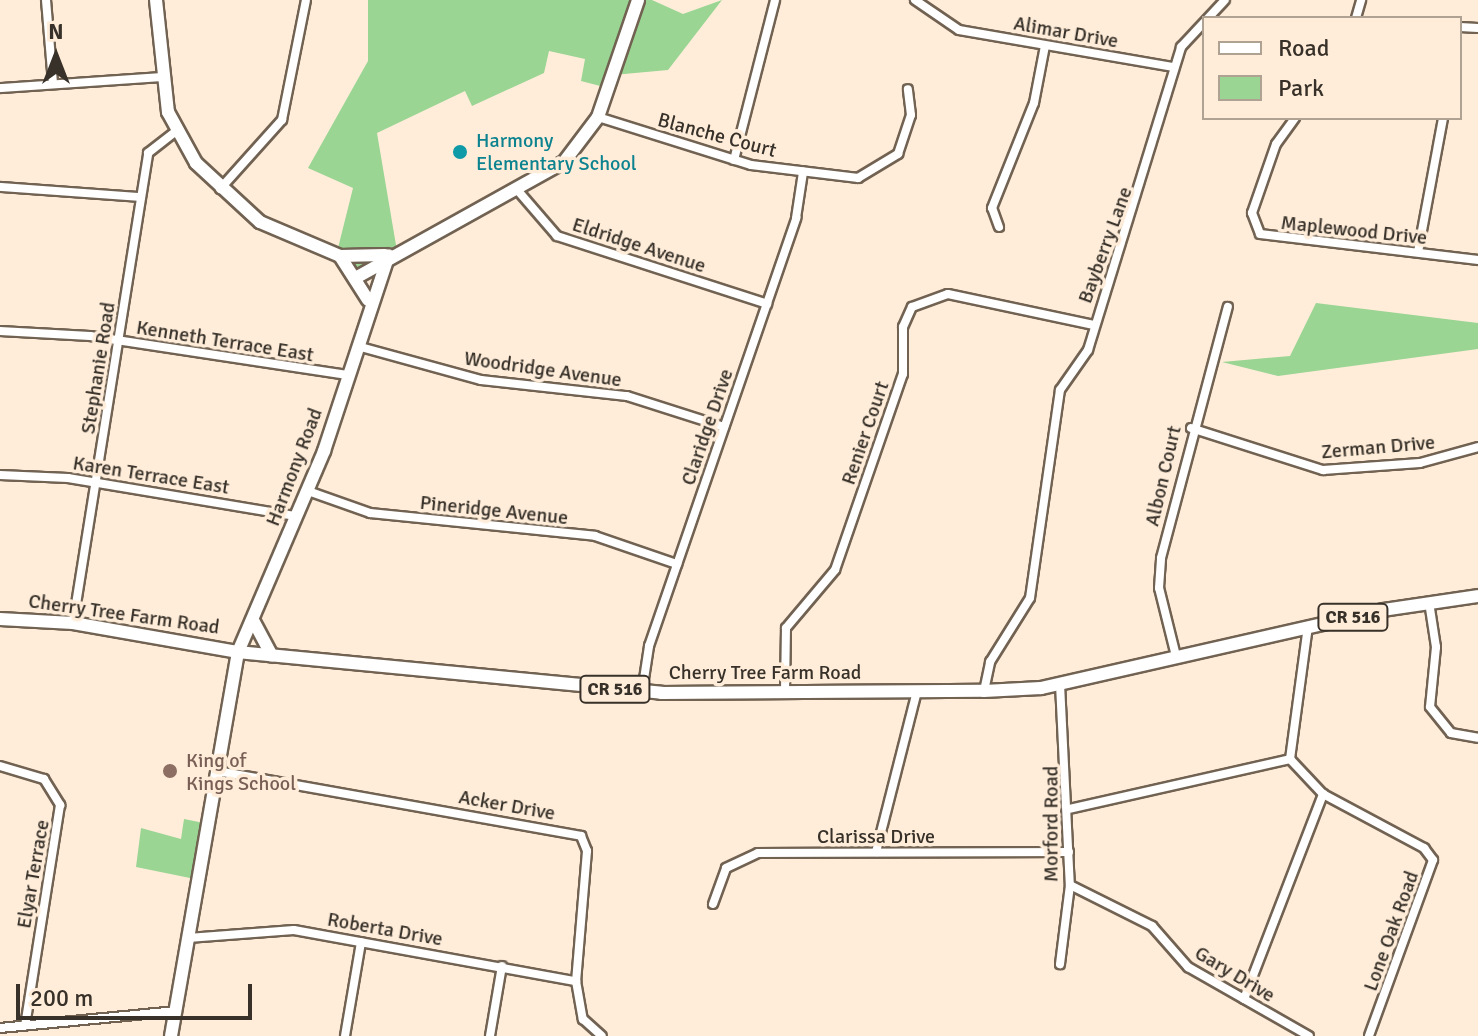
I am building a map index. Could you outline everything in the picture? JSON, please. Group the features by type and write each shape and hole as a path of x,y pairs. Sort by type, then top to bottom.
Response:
{"street":[{"path":"46,0 53,84"},
{"path":"156,0 162,77 175,132 220,190 260,222 340,256 359,276 368,300"},
{"path":"220,190 282,120 306,0"},
{"path":"359,276 389,255 519,192 564,162 598,117 638,0"},
{"path":"734,160 775,0"},
{"name":"Alimar Drive","path":"915,0 952,28 1174,67"},
{"name":"Bayberry Lane","path":"1206,16 1225,0"},
{"name":"Bayberry Lane","path":"984,691 990,662 1027,609 1057,398 1082,363 1107,274 1129,233 1174,67 1191,28 1202,19"},
{"path":"999,227 992,208 1034,103 1045,46"},
{"path":"0,88 162,77"},
{"name":"Blanche Court","path":"598,117 734,160 858,178 883,169 905,139 908,89"},
{"name":"Maplewood Drive","path":"1294,120 1276,144 1252,213 1255,230 1478,260"},
{"path":"1418,252 1443,120"},
{"name":"Stephanie Road","path":"73,623 151,147 175,132"},
{"name":"Claridge Drive","path":"642,692 677,564 767,304 803,172"},
{"path":"0,187 141,197"},
{"name":"Eldridge Avenue","path":"519,192 557,236 767,304"},
{"path":"340,256 389,255"},
{"name":"Harmony Road","path":"171,1036 238,652 254,622 308,491 349,375 368,300 389,255"},
{"name":"Renier Court","path":"785,691 786,628 835,570 903,374 903,327 912,307 948,294 1094,325"},
{"name":"Albon Court","path":"1176,656 1159,573 1191,428 1228,307"},
{"name":"Kenneth Terrace East","path":"0,331 118,340 349,375"},
{"name":"Woodridge Avenue","path":"357,346 481,380 627,396 724,427"},
{"name":"Zerman Drive","path":"1191,428 1323,470 1420,463 1478,447"},
{"name":"Karen Terrace East","path":"0,475 96,483 296,516"},
{"name":"Pineridge Avenue","path":"308,491 370,513 595,536 677,564"},
{"name":"Cherry Tree Farm Road","path":"0,619 73,623 272,656 642,692 984,691 1060,684 1308,626 1429,602 1478,596"},
{"path":"1429,602 1436,647 1430,707 1451,733 1478,738"},
{"path":"254,622 272,656"},
{"path":"1069,809 1290,759 1308,626"},
{"name":"Morford Road","path":"1060,684 1069,809 1070,885 1060,964"},
{"path":"876,852 917,691"},
{"name":"Lone Oak Road","path":"1290,759 1323,794 1424,848 1433,860 1369,1036"},
{"name":"Elyar Terrace","path":"0,766 44,779 60,805 25,1025"},
{"name":"Acker Drive","path":"217,771 575,833 587,851 576,981 579,1012 602,1036"},
{"path":"1244,999 1323,794"},
{"name":"Clarissa Drive","path":"713,904 721,874 747,855 1069,852"},
{"name":"Gary Drive","path":"1070,885 1152,926 1182,962 1309,1036"},
{"name":"Roberta Drive","path":"188,938 285,929 576,981"},
{"path":"345,1036 361,942"},
{"path":"490,1036 502,966"},
{"path":"0,1028 175,1011"}],"green space":[{"path":"368,0 652,0 683,14 722,0 668,70 613,75 608,88 581,81 585,59 549,51 544,73 472,106 465,91 377,133 397,251 361,275 337,252 353,188 308,168 368,61"},
{"path":"1316,303 1478,323 1478,349 1278,376 1222,362 1290,356"},
{"path":"184,819 204,823 201,841 211,842 206,868 195,879 136,867 141,828 181,839"}],"place":[{"name":"Harmony Elementary School","path":"460,152"},
{"name":"King of Kings School","path":"170,771"}]}
